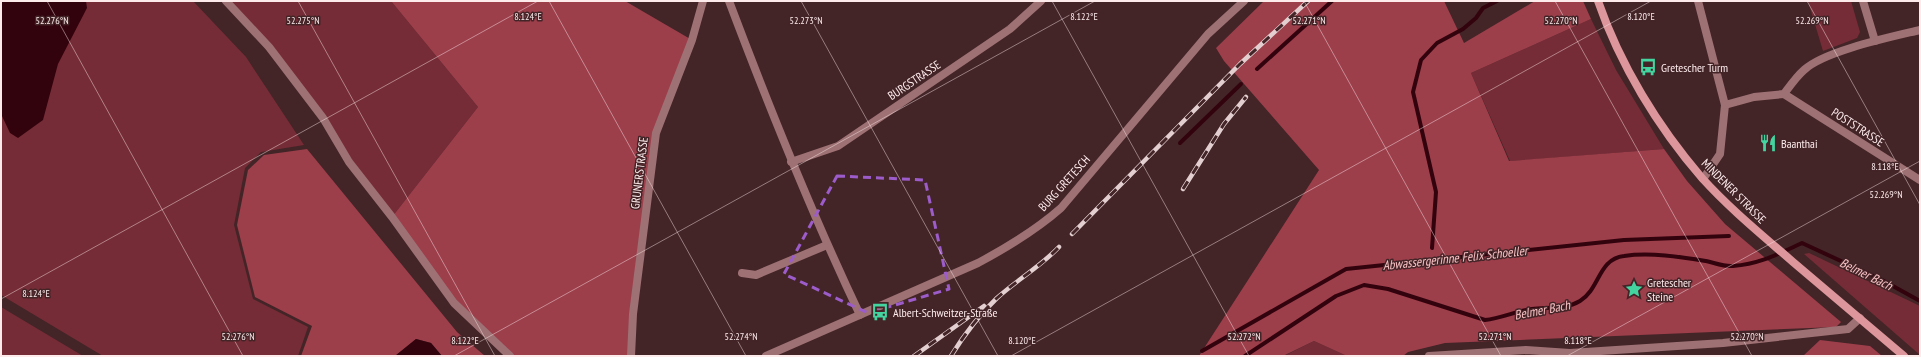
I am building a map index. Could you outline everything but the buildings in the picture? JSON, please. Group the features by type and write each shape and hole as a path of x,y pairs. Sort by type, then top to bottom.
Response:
{"main road":[{"name":"MINDENER STRASSE","path":"1598,1 1630,72 1651,109 1678,148 1703,179 1756,230 1904,356"}],"street":[{"path":"226,1 270,47 323,118 349,162 392,216 454,303 510,356"},
{"name":"GRUNERSTRASSE","path":"631,356 634,314 656,133 692,40 703,1"},
{"path":"728,1 791,162 827,245 860,315"},
{"name":"BURGSTRASSE","path":"791,162 838,146 1010,29 1041,1"},
{"name":"BURG GRETESCH","path":"766,356 995,254 1048,219 1061,208 1208,34 1244,1"},
{"path":"1698,1 1725,105 1720,154 1703,179"},
{"path":"1863,1 1875,41"},
{"path":"1725,105 1754,97 1784,94 1804,69 1822,58 1875,41 1920,30"},
{"name":"POSTSTRASSE","path":"1784,94 1920,180"},
{"path":"742,273 756,275 827,245"},
{"path":"1429,356 1526,350 1570,353 1722,343 1848,329 1860,318"}],"highlighted area":[{"path":"837,176 925,180 949,289 868,313 784,274"}],"shaded area":[{"path":"1,1 193,1 246,57 304,145 261,152 245,168 234,225 253,299 308,327 298,356 103,356 1,295"},
{"path":"1,1 86,1 87,8 58,64 43,120 18,138 10,133 1,114"},
{"path":"226,1 391,1 478,107 392,217 323,118"},
{"path":"391,1 625,1 692,40 656,133 630,356 510,356 472,321 392,217 478,107"},
{"path":"1264,1 1444,1 1464,43 1535,1 1583,1 1591,19 1471,73 1509,161 1664,149 1687,181 1725,224 1841,322 1836,327 1445,343 1408,352 1403,356 1347,356 1314,341 1283,356 1199,356 1319,170 1224,61 1216,48"},
{"path":"1808,1 1851,1 1860,32 1857,38 1823,51"},
{"path":"1591,19 1616,70 1664,149 1510,161 1471,73"},
{"path":"307,149 457,332 485,356 442,356 431,343 416,339 395,356 301,356 312,326 255,297 237,225 248,170 264,155"},
{"path":"1809,253 1920,306 1920,355 1804,254"},
{"path":"1,307 83,356 1,356"},
{"path":"416,339 431,343 442,356 395,356"},
{"path":"1820,340 1870,346 1882,356 1803,356"},
{"path":"1314,341 1347,356 1284,356"}],"waterway":[{"path":"1257,69 1332,1"},
{"path":"1432,248 1436,192 1413,92 1421,60 1437,43 1463,29 1476,18 1483,8 1497,1"},
{"path":"1180,143 1241,84"},
{"name":"Abwassergerinne Felix Schoeller","path":"1202,351 1346,269 1624,240 1729,236"},
{"name":"Belmer Bach","path":"1245,356 1336,296 1364,285 1388,289 1485,320 1526,310 1562,307 1574,304 1587,296 1604,268 1615,258 1634,255 1676,257 1733,266 1760,261 1802,243 1882,280 1920,301"}],"railway":[{"path":"1072,234 1240,64 1308,1"},
{"path":"1183,189 1224,124 1246,97"},
{"path":"951,356 961,340 984,311 1005,291 1045,260 1059,247"},
{"path":"914,356 984,306"}],"place":[{"name":"Gretescher Turm","path":"1648,67"},
{"name":"Baanthai","path":"1768,143"},
{"name":"Gretescher Steine","path":"1634,289"},
{"name":"Albert-Schweitzer-Straße","path":"880,312"}]}
